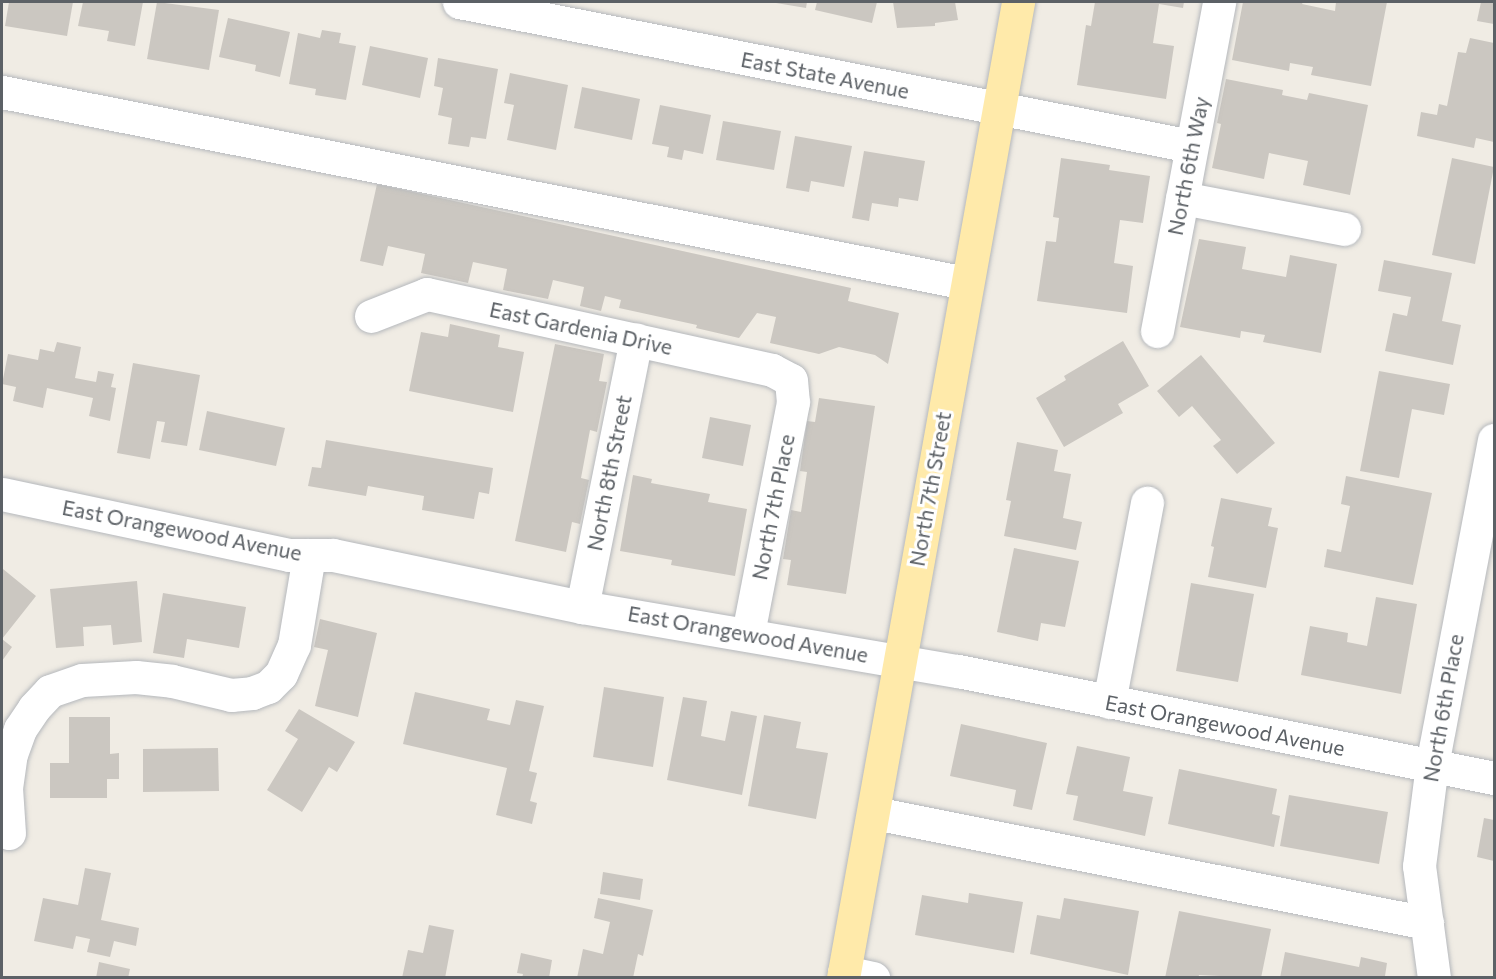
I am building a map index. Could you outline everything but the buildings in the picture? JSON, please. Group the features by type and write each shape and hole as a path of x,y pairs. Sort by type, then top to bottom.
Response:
{"main road":[{"name":"North 7th Street","path":"853,976 874,813 997,108 1018,2"}],"street":[{"name":"East State Avenue","path":"459,2 1191,146"},
{"name":"North 6th Way","path":"1157,331 1219,2"},
{"path":"2,92 966,283"},
{"path":"1182,198 1344,229"},
{"name":"East Gardenia Drive","path":"371,316 427,294 772,370 791,380"},
{"name":"North 8th Street","path":"582,607 636,339"},
{"name":"North 7th Place","path":"748,633 793,402 791,380"},
{"name":"North 6th Place","path":"1434,978 1419,866 1432,765 1494,440"},
{"name":"East Orangewood Avenue","path":"2,494 273,552 333,555 582,607 900,660 1494,777"},
{"path":"1109,702 1147,503"},
{"path":"9,833 6,788 11,754 20,729 34,708 50,691 82,680 136,677 172,681 231,695 252,693 268,687 281,674 294,645 309,555"},
{"path":"874,813 1427,923"}]}
